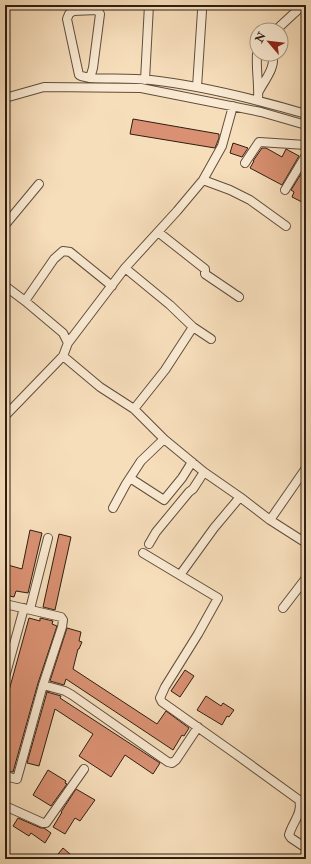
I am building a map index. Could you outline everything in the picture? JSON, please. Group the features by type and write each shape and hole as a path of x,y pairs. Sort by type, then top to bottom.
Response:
{"street":[{"path":"145,80 149,5"},
{"path":"284,22 302,5"},
{"path":"90,78 100,14 97,10 73,11 69,14 67,19 79,75 81,76 90,78 145,80 197,87 258,100 306,114"},
{"path":"197,87 202,11"},
{"path":"256,62 259,91 258,100"},
{"path":"259,91 273,66 274,62"},
{"path":"5,98 44,87 141,88 261,112 306,125"},
{"path":"5,416 63,356 68,343 125,268 203,180 222,146 233,106"},
{"path":"245,163 259,142 306,145"},
{"path":"285,190 306,155"},
{"path":"203,180 230,190 250,200 286,226"},
{"path":"5,225 39,184"},
{"path":"158,232 205,269 205,274 239,297"},
{"path":"25,301 54,260 63,251 70,252 112,286"},
{"path":"125,268 170,305 193,327 211,339"},
{"path":"5,286 25,301 62,334 68,343"},
{"path":"134,409 165,370 193,327"},
{"path":"63,356 100,387 134,409 164,439 204,472 270,520 306,543"},
{"path":"113,508 141,461 164,439"},
{"path":"130,478 164,500 182,478 192,462"},
{"path":"270,520 306,468"},
{"path":"149,544 156,532 189,492 194,489 204,472"},
{"path":"180,575 214,528 240,497"},
{"path":"5,677 48,538"},
{"path":"143,553 218,598 198,634 165,687 160,698 162,702 299,800 300,808 298,817 289,835 306,848"},
{"path":"283,608 306,578"},
{"path":"5,604 61,617 63,620 17,778 5,777"},
{"path":"43,685 72,695 168,762 172,763 176,760 198,727"},
{"path":"5,806 42,823 46,823 84,769"}],"building":[{"path":"133,119 219,134 219,138 215,148 130,134"},
{"path":"233,143 248,148 242,157 230,153"},
{"path":"262,148 266,148 282,157 286,149 299,156 282,185 250,168"},
{"path":"306,166 306,204 292,197 294,192 291,190"},
{"path":"30,530 42,533 28,593 16,591 14,597 5,595 5,576 8,565 22,569"},
{"path":"59,534 71,537 55,610 43,607"},
{"path":"29,618 40,621 40,618 53,621 52,624 57,626 38,683 13,772 5,771 5,705"},
{"path":"67,628 81,632 79,641 82,642 78,649 73,669 157,724 166,711 189,728 184,736 182,735 173,750 66,679 64,685 50,681"},
{"path":"185,670 194,676 180,697 171,691"},
{"path":"47,692 61,696 60,698 160,763 153,774 125,755 111,777 79,756 93,734 55,709 39,766 27,763"},
{"path":"206,696 221,706 223,703 234,710 229,717 227,716 222,725 197,710"},
{"path":"48,770 66,781 65,783 67,784 51,806 33,795"},
{"path":"76,789 95,800 80,821 75,818 65,834 53,827"},
{"path":"18,818 44,828 51,833 45,843 31,833 29,836 13,826"},
{"path":"63,848 76,859 54,859"}]}
